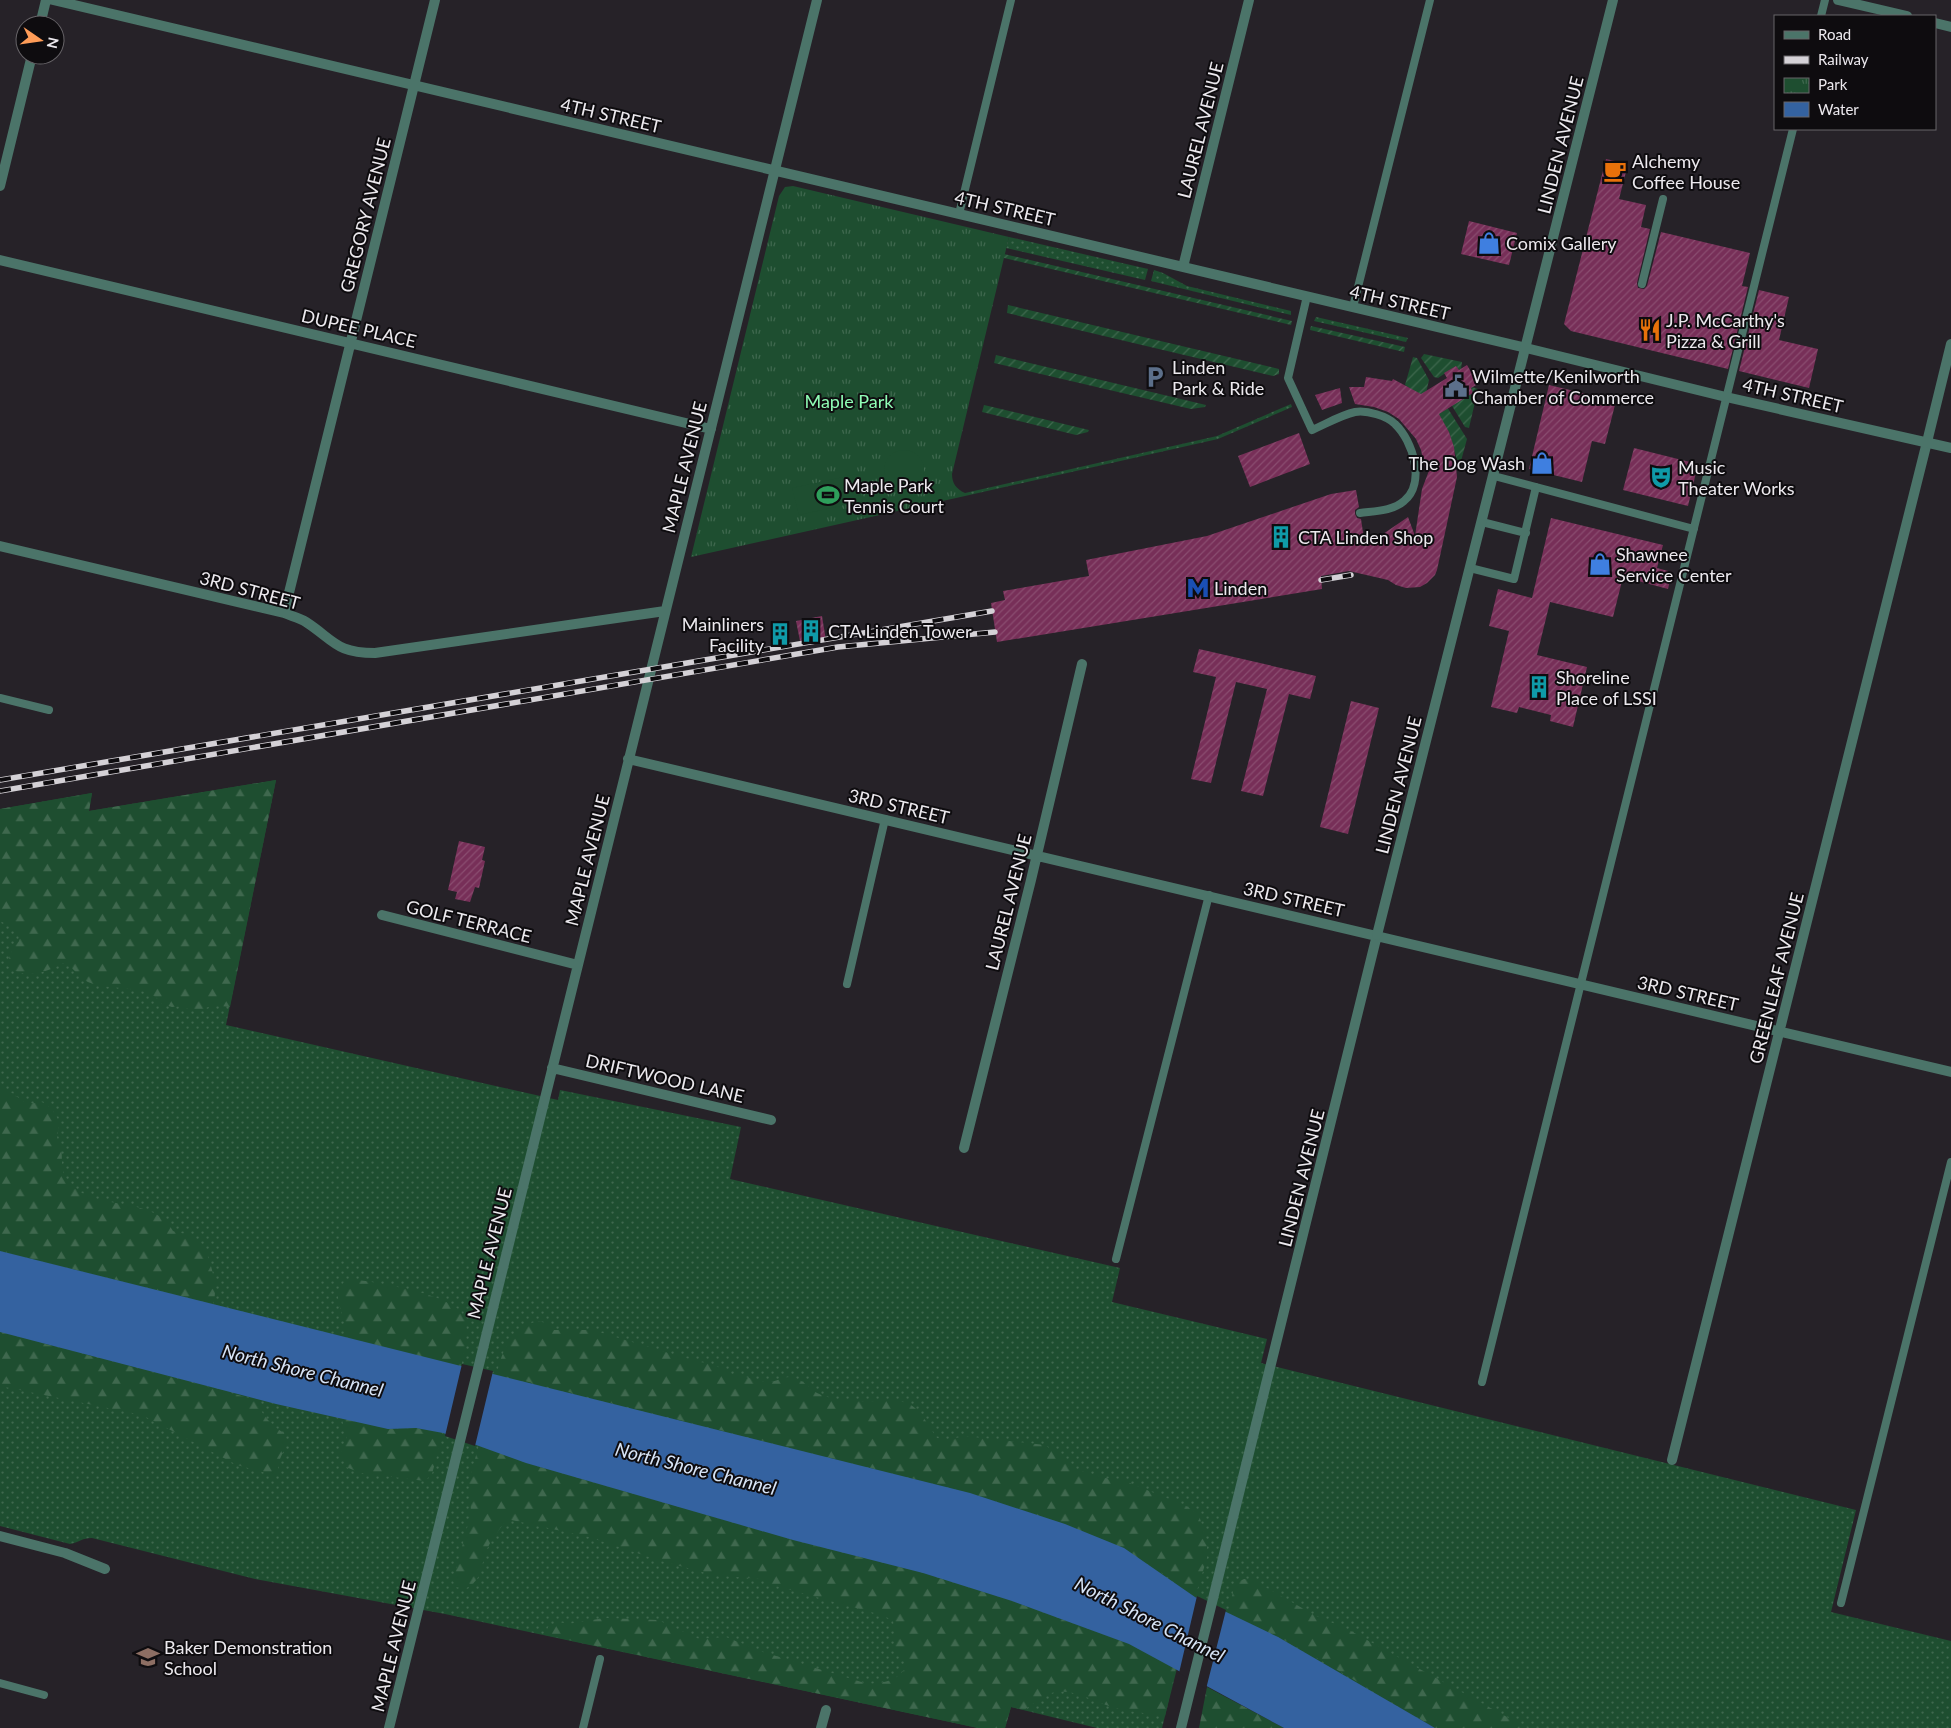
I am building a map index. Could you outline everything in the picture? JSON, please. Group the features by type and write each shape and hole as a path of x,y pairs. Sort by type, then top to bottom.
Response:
{"street":[{"path":"42,15 46,0"},
{"name":"4TH STREET","path":"52,0 1307,296 1726,397 1951,448"},
{"name":"GREGORY AVENUE","path":"284,613 435,0"},
{"name":"MAPLE AVENUE","path":"389,1728 817,0"},
{"name":"LAUREL AVENUE","path":"1183,267 1249,0"},
{"name":"LINDEN AVENUE","path":"1181,1728 1377,935 1494,476 1612,0"},
{"path":"1838,0 1902,15"},
{"path":"1936,23 1951,27"},
{"path":"0,183 30,65"},
{"name":"DUPEE PLACE","path":"0,260 711,429"},
{"name":"GREENLEAF AVENUE","path":"1672,1460 1951,344"},
{"name":"3RD STREET","path":"0,546 284,613 305,621 336,646 357,653 375,653 665,611"},
{"name":"LAUREL AVENUE","path":"964,1148 1037,855 1082,664"},
{"name":"3RD STREET","path":"628,759 1951,1072"},
{"name":"GOLF TERRACE","path":"382,915 578,965"},
{"name":"DRIFTWOOD LANE","path":"552,1068 771,1120"},
{"path":"0,1536 65,1553 105,1569"},
{"path":"821,1728 826,1710"}],"lane":[{"path":"959,214 1011,0"},
{"path":"1352,307 1430,0"},
{"path":"1821,15 1825,0"},
{"path":"1482,1382 1793,130"},
{"path":"1642,284 1662,199"},
{"path":"1307,296 1288,378 1312,430 1356,412 1373,414 1394,423 1405,437 1413,457 1416,473 1414,486 1404,502 1393,508 1360,513"},
{"path":"1494,476 1694,529"},
{"path":"1470,568 1514,579 1536,487"},
{"path":"1482,522 1526,533"},
{"path":"0,698 49,710"},
{"path":"847,984 886,819"},
{"path":"1116,1259 1208,895"},
{"path":"1841,1603 1951,1162"},
{"path":"582,1728 600,1659"},
{"path":"0,1684 44,1694"}],"green space":[{"name":"Maple Park","path":"793,186 1009,237 952,474 955,485 965,493 965,496 691,557 779,196 785,187"},
{"path":"1009,237 1148,269 1145,280 1006,248"},
{"path":"1004,254 1292,321 1291,325 1004,258"},
{"path":"1154,270 1187,286 1291,311 1291,315 1151,281"},
{"path":"1008,305 1279,369 1279,374 1273,376 1007,313"},
{"path":"1316,317 1408,338 1406,342 1314,321"},
{"path":"1311,326 1405,347 1404,352 1310,330"},
{"path":"1424,354 1462,362 1461,369 1459,370 1456,366 1438,378 1434,377 1421,358"},
{"path":"996,355 1206,405 1205,407 1191,409 994,363"},
{"path":"1413,357 1417,358 1429,380 1426,393 1422,397 1405,385"},
{"path":"1472,387 1478,389 1469,428 1465,427 1449,401 1460,401 1473,393"},
{"path":"1291,404 1292,407 1218,439 965,496 965,493 1217,436"},
{"path":"984,405 1089,430 1088,432 1076,435 982,412"},
{"path":"1431,405 1447,407 1467,439 1461,461 1457,460 1449,432"},
{"path":"908,450 915,453 921,459 924,470 923,478 915,487 908,490 900,490 893,487 885,478 884,466 887,459 896,451"},
{"name":"Maple Park Tennis Court","path":"857,474 863,501 799,515 792,488"},
{"path":"276,780 226,1025 558,1100 560,1090 741,1127 730,1179 1120,1268 1112,1302 1267,1339 1261,1363 1856,1510 1831,1612 1951,1641 1951,1728 1435,1728 1195,1597 1162,1728 1097,1728 1011,1707 1005,1728 978,1728 445,1614 255,1579 92,1538 70,1544 0,1526 0,809 92,793 89,811"},
{"path":"276,780 230,1007 213,1005 199,1011 190,1010 182,1006 172,1007 162,1004 156,997 139,990 108,987 88,982 64,963 36,974 21,973 8,966 11,952 19,941 18,930 0,921 0,809 92,793 89,811"},
{"path":"0,1089 12,1093 27,1104 42,1102 54,1112 59,1122 57,1137 61,1148 63,1171 66,1178 76,1189 104,1201 151,1211 163,1219 173,1231 189,1235 198,1240 210,1261 215,1290 213,1304 0,1251"},
{"path":"358,1280 416,1291 446,1302 458,1309 466,1322 466,1342 461,1367 345,1337 345,1322 338,1296 344,1282"},
{"path":"538,1321 546,1323 554,1330 592,1330 699,1362 712,1364 731,1375 768,1382 786,1377 795,1378 817,1393 832,1398 864,1401 900,1401 911,1405 919,1412 937,1438 948,1440 964,1436 1045,1445 1060,1456 1069,1467 1104,1478 1120,1479 1186,1506 1199,1515 1207,1543 1207,1558 1195,1597 1155,1568 970,1493 497,1374 505,1349 515,1334 529,1324"},
{"path":"0,1332 257,1400 260,1409 267,1418 284,1433 286,1444 278,1470 273,1475 237,1465 142,1415 0,1386"},
{"path":"342,1418 388,1429 416,1428 443,1433 432,1474 425,1481 361,1473 346,1467 346,1462 340,1455 343,1446 347,1443"},
{"path":"479,1445 526,1463 793,1540 923,1573 1012,1601 1129,1644 1176,1668 1165,1716 1118,1709 1070,1692 1056,1692 1043,1697 1024,1710 1011,1707 1005,1728 978,1728 545,1635 548,1627 559,1622 568,1624 604,1618 658,1620 699,1639 726,1637 763,1652 868,1684 891,1680 900,1675 907,1665 900,1654 891,1650 896,1640 893,1620 878,1614 776,1586 760,1579 713,1575 658,1560 589,1537 507,1519 489,1545 475,1581 465,1589 456,1587 453,1581 471,1513 469,1480"},
{"path":"1244,1579 1251,1579 1316,1616 1347,1629 1527,1728 1435,1728 1324,1662 1278,1637 1228,1614 1235,1583"},
{"path":"1207,1687 1284,1728 1199,1728"}],"water":[{"name":"North Shore Channel","path":"0,1251 970,1493 1065,1524 1124,1548 1195,1597 1278,1637 1435,1728 1284,1728 1129,1644 1012,1601 923,1573 793,1540 526,1463 443,1433 416,1428 388,1429 276,1404 0,1332"}],"pier":[{"path":"462,1364 493,1371 475,1446 445,1436"},
{"path":"1197,1596 1226,1610 1206,1689 1179,1673"}],"building":[{"path":"1606,159 1628,164 1619,199 1646,205 1641,227 1650,229 1637,283 1638,288 1644,289 1647,286 1661,232 1750,253 1742,286 1748,287 1728,369 1571,331 1564,324"},
{"name":"Comix Gallery","path":"1469,221 1517,233 1509,265 1461,254"},
{"path":"1759,290 1789,297 1779,340 1818,349 1809,388 1739,371"},
{"path":"1467,365 1478,384 1471,388 1473,393 1439,414 1449,432 1454,447 1457,477 1437,570 1427,583 1420,587 1406,588 1388,580 1349,571 1321,576 1322,589 997,642 991,603 1005,600 1003,591 1089,576 1086,560 1207,536 1331,494 1356,490 1359,507 1355,510 1355,514 1357,518 1361,519 1364,539 1383,534 1408,517 1415,536 1422,489 1430,468 1425,469 1421,450 1416,439 1399,419 1388,412 1374,407 1355,404 1349,387 1364,387 1366,377 1392,381 1393,379 1421,394 1447,378 1444,373 1456,366 1459,370"},
{"path":"1549,385 1616,401 1605,444 1592,441 1582,482 1529,469"},
{"path":"1340,388 1342,403 1322,410 1315,395"},
{"path":"1299,433 1310,464 1250,487 1238,456"},
{"name":"Music Theater Works","path":"1634,448 1698,464 1688,506 1623,490"},
{"path":"1551,518 1663,545 1657,568 1672,572 1668,589 1623,577 1613,617 1550,602 1537,655 1587,667 1573,727 1550,721 1551,715 1519,707 1517,713 1491,707 1509,631 1489,626 1498,589 1532,598"},
{"name":"CTA Linden Tower","path":"822,616 826,641 801,646 796,621"},
{"path":"1199,649 1316,676 1310,699 1289,694 1263,796 1241,791 1267,689 1236,682 1211,783 1191,779 1216,677 1193,672"},
{"path":"1351,701 1379,708 1348,834 1320,827"},
{"path":"459,841 485,847 482,860 485,861 479,888 475,887 470,902 455,899 457,892 448,890"}],"railway":[{"path":"1321,580 1351,575"},
{"path":"0,780 992,611"},
{"path":"0,791 838,647 995,632"}],"place":[{"name":"Alchemy Coffee House","path":"1615,171"},
{"name":"Comix Gallery","path":"1489,243"},
{"name":"J.P. McCarthy's Pizza & Grill","path":"1650,330"},
{"name":"Linden Park & Ride","path":"1155,377"},
{"name":"Wilmette/Kenilworth Chamber of Commerce","path":"1456,386"},
{"name":"The Dog Wash","path":"1542,463"},
{"name":"Music Theater Works","path":"1661,477"},
{"name":"Maple Park Tennis Court","path":"828,495"},
{"name":"CTA Linden Shop","path":"1281,537"},
{"name":"Shawnee Service Center","path":"1600,564"},
{"name":"Linden","path":"1198,588"},
{"name":"CTA Linden Tower","path":"811,631"},
{"name":"Mainliners Facility","path":"780,634"},
{"name":"Shoreline Place of LSSI","path":"1539,687"},
{"name":"Baker Demonstration School","path":"148,1657"}]}
